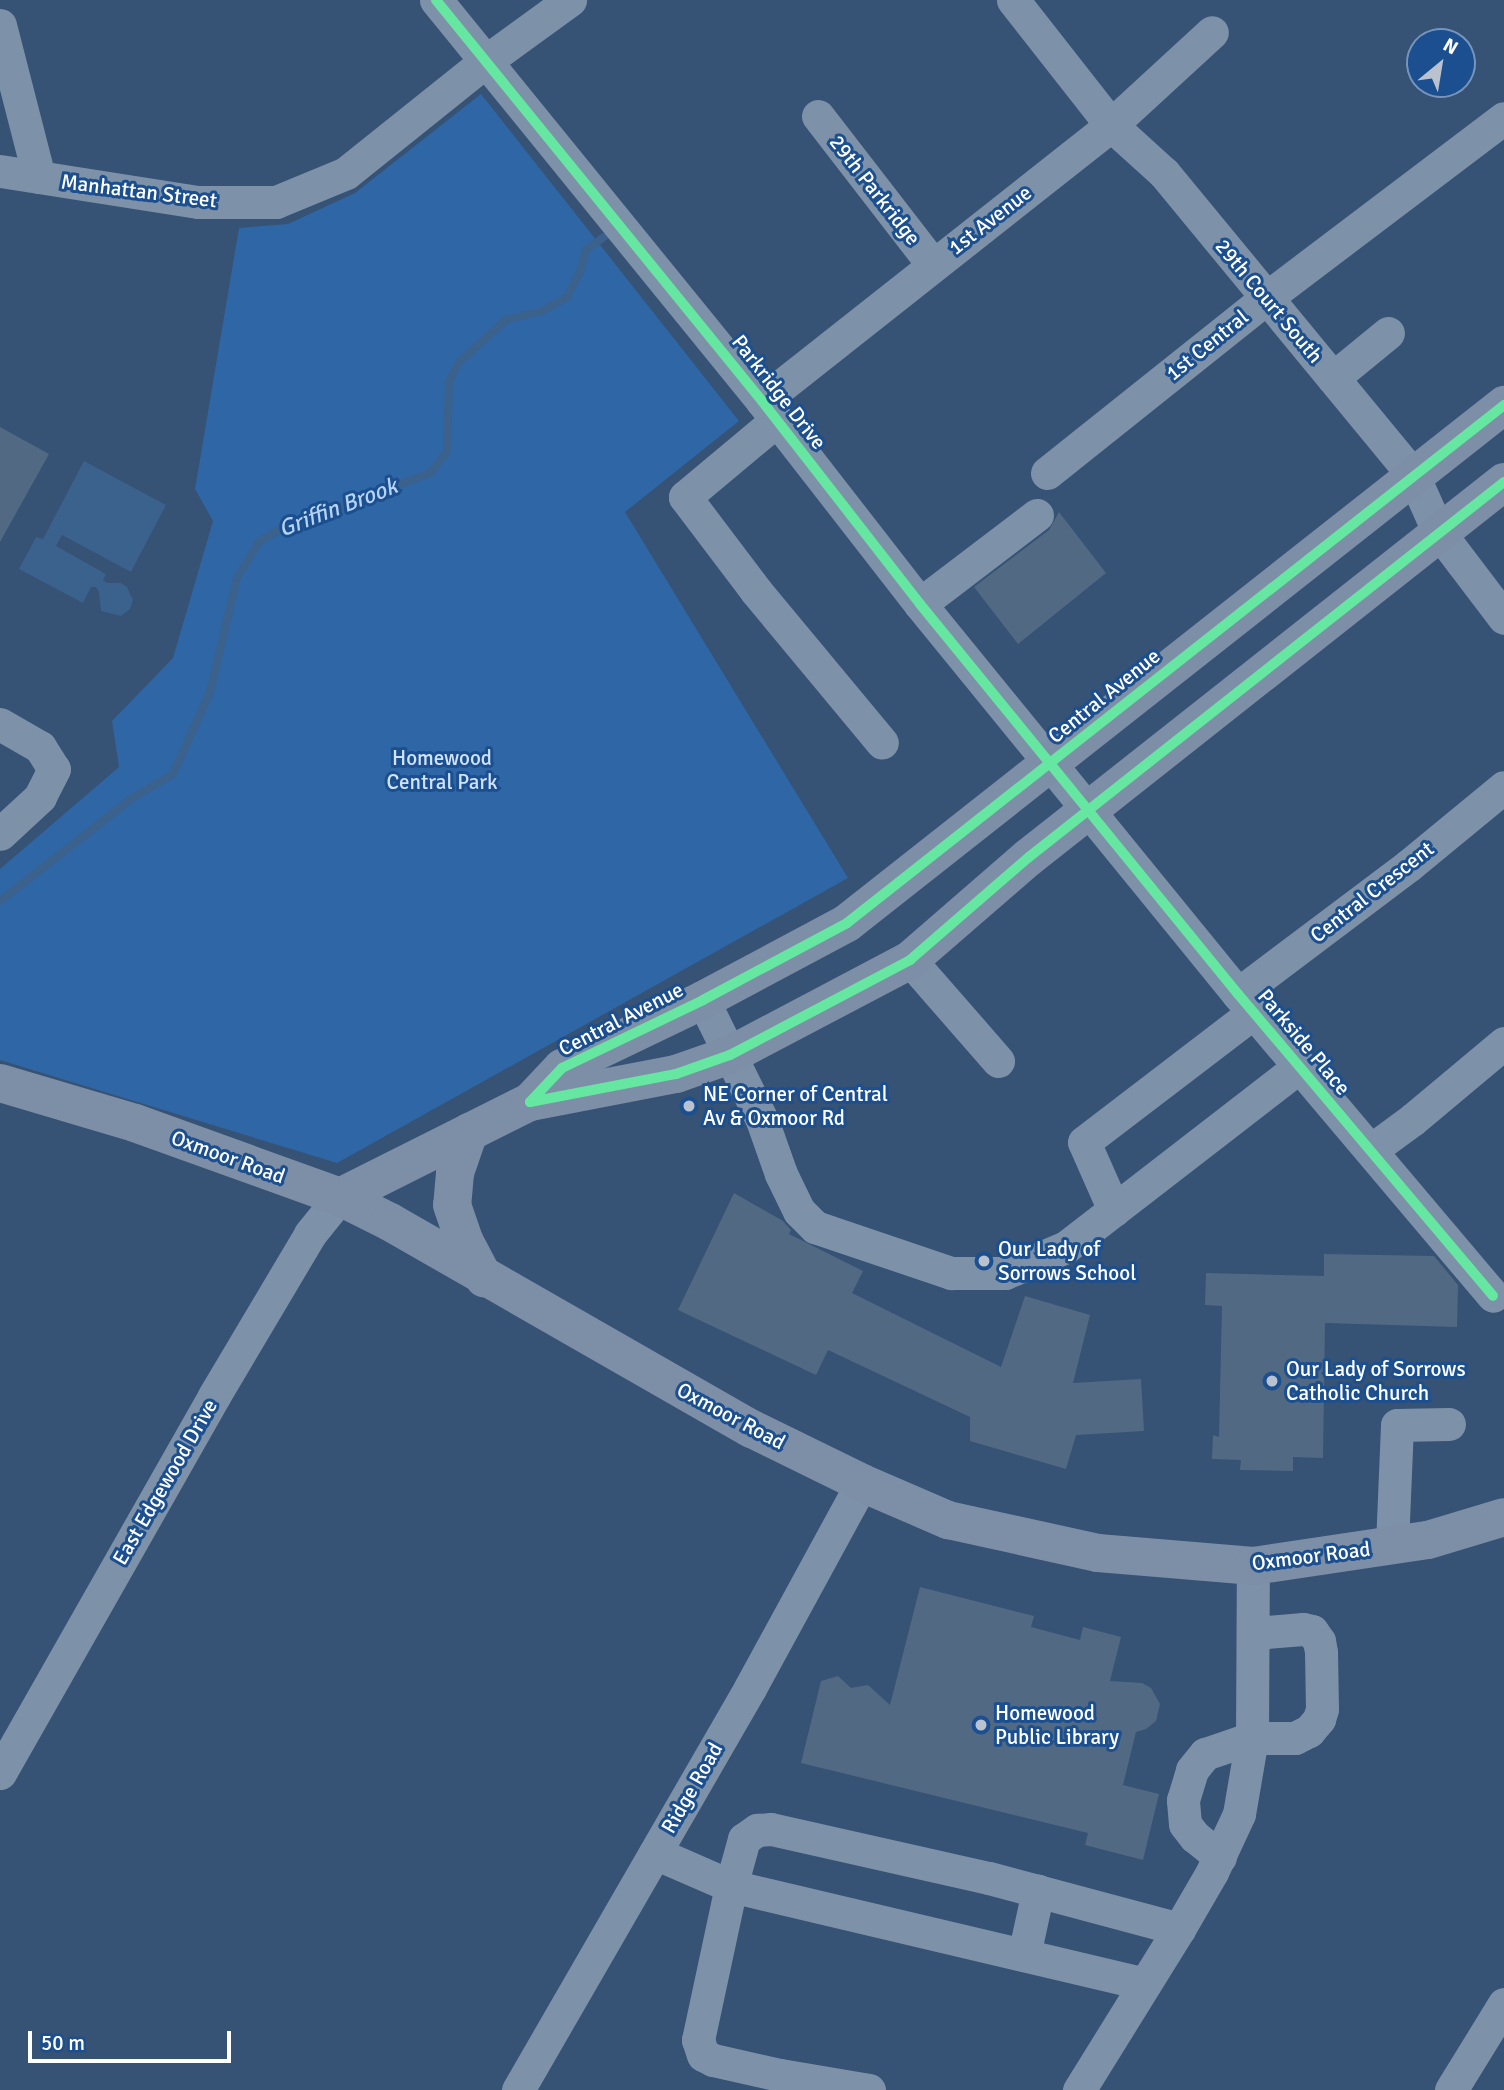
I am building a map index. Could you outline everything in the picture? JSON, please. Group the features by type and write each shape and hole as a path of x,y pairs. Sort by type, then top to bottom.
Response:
{"main road":[{"name":"Central Avenue","path":"530,1102 562,1068 703,1000 847,923 1504,405"},
{"name":"Central Avenue","path":"340,1197 530,1102 676,1074 730,1055 910,960 1029,857 1438,531 1504,482"},
{"name":"Oxmoor Road","path":"0,1083 135,1123 340,1197 390,1222 752,1429 862,1483 948,1520 1098,1553 1253,1566 1428,1540 1504,1517"},
{"path":"469,1132 455,1173 452,1205 465,1242 484,1278"}],"street":[{"name":"Parkridge Drive","path":"436,0 770,410 920,604 1089,810"},
{"name":"Manhattan Street","path":"0,171 198,202 276,202 346,173 486,61 570,0"},
{"name":"29th Court South","path":"1013,0 1111,125 1164,173 1413,475 1438,531 1504,618"},
{"path":"0,25 38,177"},
{"name":"1st Avenue","path":"882,743 757,591 685,497 770,410 933,265 1111,125 1212,32"},
{"name":"29th Parkridge","path":"818,116 933,265"},
{"name":"1st Central","path":"1047,473 1266,298 1504,118"},
{"path":"1333,378 1388,333"},
{"path":"920,604 1037,515"},
{"path":"0,724 40,747 54,769 40,797 3,825"},
{"name":"Central Crescent","path":"1114,1210 1084,1142 1504,787"},
{"name":"Parkside Place","path":"1089,810 1246,1003 1493,1296"},
{"path":"910,960 998,1061"},
{"path":"703,1000 762,1120 780,1174 799,1212 815,1227 951,1273 1005,1273 1066,1247 1300,1066"},
{"path":"1371,1150 1412,1120 1504,1043"},
{"name":"East Edgewood Drive","path":"0,1773 214,1396 310,1234 340,1197"},
{"path":"1392,1545 1397,1425 1449,1424"},
{"name":"Ridge Road","path":"520,2089 750,1688 862,1483"},
{"path":"1079,2090 1220,1857 1240,1814 1252,1738 1253,1566"},
{"path":"1220,1857 1195,1837 1185,1824 1183,1800 1192,1770 1205,1754 1252,1738 1295,1738 1309,1731 1319,1719 1322,1709 1321,1652 1312,1631 1303,1629 1254,1633"},
{"path":"869,2090 753,2069 713,2060 704,2055 698,2040 731,1886 744,1839 757,1830 771,1829 1038,1891 1178,1929"},
{"path":"655,1853 731,1886 1145,1984"},
{"path":"1024,1955 1038,1891"},
{"path":"1451,2090 1504,2004"}],"green space":[{"name":"Homewood Central Park","path":"481,94 739,421 625,512 848,878 337,1163 0,1060 0,869 119,767 112,721 173,658 213,521 195,489 239,228 288,224 355,193"}],"shaded area":[{"path":"84,461 166,505 131,572 62,535 56,546 106,574 103,580 107,583 121,583 127,587 133,600 130,609 121,616 101,611 96,587 91,587 83,603 19,569 36,537 43,539"}],"building":[{"path":"0,427 49,454 0,542"},
{"path":"1059,512 1106,573 1018,644 974,587 1049,530"},
{"name":"Our Lady of Sorrows School","path":"734,1193 783,1221 791,1230 789,1234 863,1271 852,1293 1001,1367 1025,1296 1090,1315 1073,1383 1141,1379 1144,1431 1076,1435 1066,1469 970,1441 970,1417 828,1350 816,1375 678,1310"},
{"name":"Our Lady of Sorrows Catholic Church","path":"1324,1254 1434,1256 1458,1285 1457,1327 1325,1323 1323,1458 1293,1457 1293,1471 1240,1470 1241,1460 1212,1459 1213,1435 1219,1437 1222,1306 1205,1305 1206,1273 1324,1276"},
{"name":"Homewood Public Library","path":"920,1587 1034,1616 1031,1627 1080,1640 1083,1627 1121,1637 1110,1681 1142,1683 1151,1688 1160,1704 1156,1721 1146,1729 1136,1732 1123,1785 1159,1794 1143,1860 1085,1845 1088,1833 801,1763 821,1681 838,1676 851,1688 868,1685 890,1705"}],"waterway":[{"name":"Griffin Brook","path":"0,901 131,799 173,774 210,692 237,578 259,542 275,532 430,473 447,452 449,381 459,362 506,320 542,311 567,297 580,272 586,250 608,234"}],"cycle path":[{"path":"436,0 762,401 920,604 1238,994 1493,1296"},
{"path":"530,1102 562,1068 703,1000 847,923 1504,405"},
{"path":"530,1102 676,1074 730,1055 910,960 1029,857 1504,482"}],"place":[{"name":"NE Corner of Central Av & Oxmoor Rd","path":"689,1106"},
{"name":"Our Lady of Sorrows School","path":"984,1261"},
{"name":"Our Lady of Sorrows Catholic Church","path":"1272,1381"},
{"name":"Homewood Public Library","path":"981,1725"}]}
